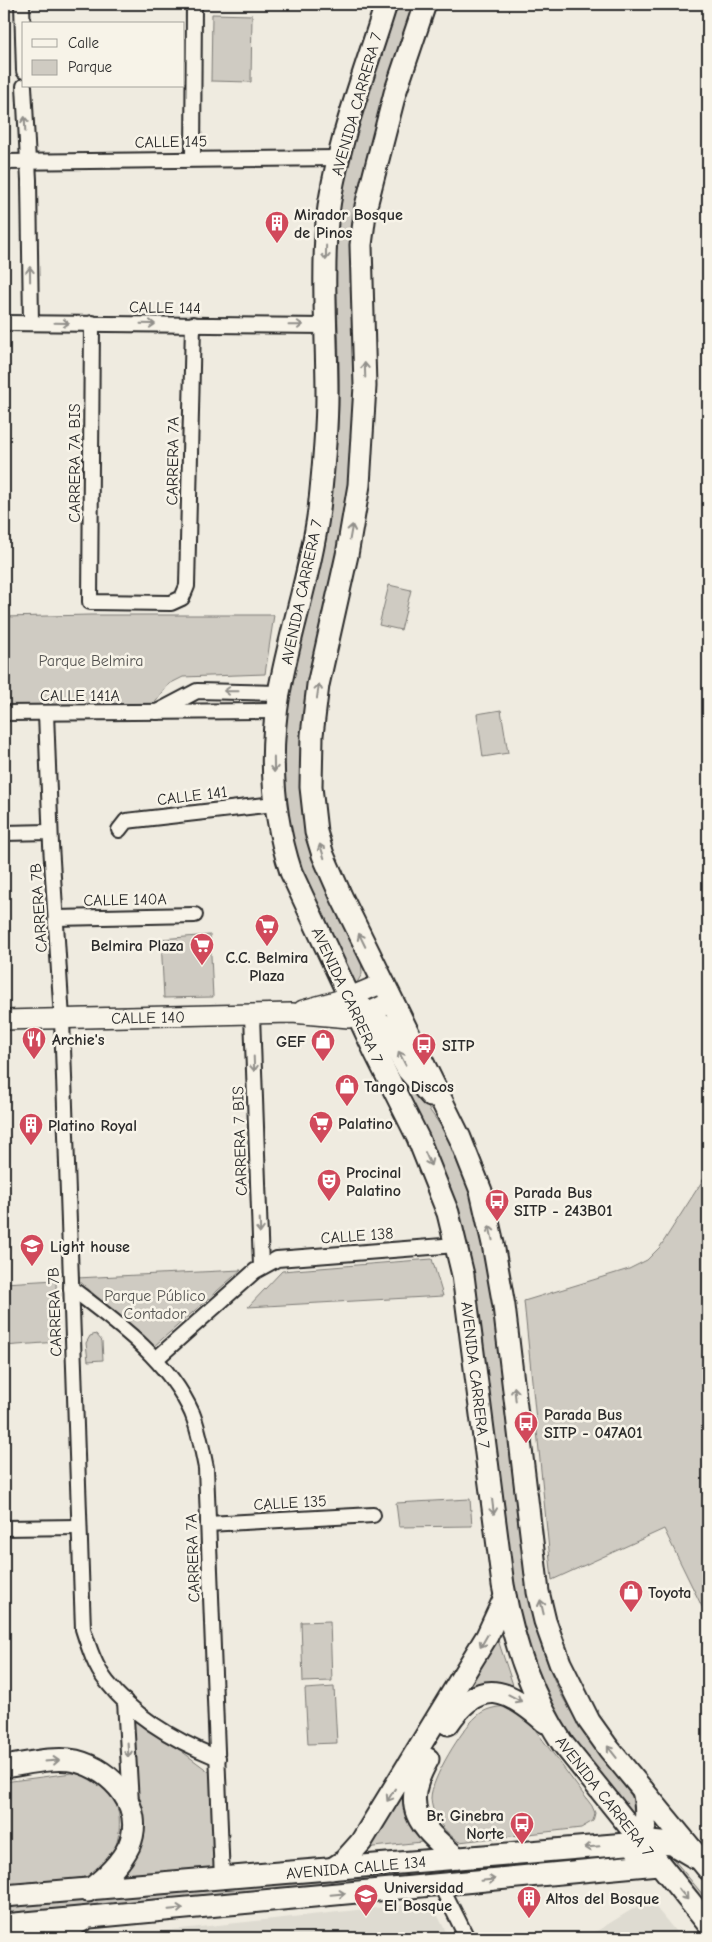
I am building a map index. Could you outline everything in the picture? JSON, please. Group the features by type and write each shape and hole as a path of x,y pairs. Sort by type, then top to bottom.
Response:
{"main road":[{"name":"AVENIDA CARRERA 7","path":"386,4 338,158 327,221 327,398 318,513 310,563 278,702 274,758 274,804 291,872 350,997 364,1014 430,1165 448,1213 463,1275 505,1597 527,1672 552,1728 574,1760 708,1924"},
{"name":"AVENIDA CARRERA 7","path":"429,8 395,93 366,206 361,245 366,386 359,485 347,555 318,684 312,735 311,787 316,832 341,896 474,1168 489,1222 500,1279 535,1571 545,1620 563,1670 590,1721 643,1790 706,1866"},
{"path":"364,1014 386,1030 414,1078 444,1108"},
{"path":"332,1869 344,1861 362,1842 479,1651 505,1597"},
{"path":"457,1858 435,1840 419,1820 413,1794 420,1773 455,1714 474,1696 488,1693 504,1693 527,1705 552,1728"},
{"path":"4,1767 74,1760 94,1767 112,1779 122,1789 131,1808 132,1835 129,1846 112,1870 88,1891"},
{"path":"628,1866 641,1843 647,1815 643,1790"},
{"name":"AVENIDA CALLE 134","path":"4,1896 88,1891 641,1843 672,1844 706,1866"},
{"name":"AVENIDA CALLE 134","path":"4,1925 658,1864"},
{"path":"53,1938 90,1917"}],"street":[{"path":"22,4 23,22"},
{"path":"193,158 194,4"},
{"path":"24,88 31,323"},
{"name":"CALLE 145","path":"4,162 193,158 338,158"},
{"name":"CALLE 144","path":"4,322 326,326"},
{"name":"CARRERA 7A BIS","path":"92,323 90,602 171,603 182,598"},
{"name":"CARRERA 7A","path":"182,598 187,586 193,324"},
{"name":"CALLE 141A","path":"156,713 197,691 278,702"},
{"name":"CALLE 141A","path":"4,713 156,713 278,702"},
{"name":"CARRERA 7B","path":"46,712 50,832 62,1019 83,1629 90,1654 106,1682 125,1701 173,1737 218,1758"},
{"name":"CALLE 141","path":"119,830 126,821 274,804"},
{"path":"4,833 50,832"},
{"name":"CALLE 140A","path":"56,918 194,915"},
{"name":"CALLE 140","path":"292,1013 350,997 387,992"},
{"name":"CALLE 140","path":"4,1020 292,1013 345,1018 364,1014 387,992"},
{"name":"CARRERA 7 BIS","path":"252,1015 261,1266"},
{"name":"CALLE 138","path":"261,1266 284,1258 456,1245"},
{"path":"156,1359 261,1266"},
{"name":"CARRERA 7A","path":"71,1288 109,1317 156,1359 183,1398 199,1434 206,1468 222,1879"},
{"name":"CALLE 135","path":"208,1524 373,1515"},
{"path":"4,1528 78,1527"},
{"path":"125,1701 131,1808"},
{"path":"440,1884 467,1938"}],"shaded area":[{"path":"649,1899 681,1938 596,1938 592,1934"},
{"name":"Universidad El Bosque","path":"431,1902 449,1938 146,1938 144,1933"}],"green space":[{"path":"398,4 417,4 379,117 357,385 353,473 303,720 300,768 303,807 361,955 362,974 355,986 312,897 295,850 286,802 284,759 286,717 292,675 327,508 337,445 339,383 335,246 339,199 344,171 359,114"},
{"path":"212,14 252,15 251,82 211,81"},
{"path":"389,585 411,590 401,630 379,625"},
{"name":"Parque Belmira","path":"274,615 265,674 183,677 169,684 154,704 4,706 4,617"},
{"path":"501,710 508,753 483,757 477,714"},
{"path":"210,935 213,997 164,998 161,939"},
{"path":"379,1030 407,1078 450,1139 464,1172 491,1277 532,1611 545,1656 558,1688 587,1737 633,1798 636,1807 635,1817 583,1760 543,1696 514,1607 500,1504 482,1335 463,1235 450,1185 397,1076"},
{"path":"708,1172 708,1619 664,1529 552,1580 524,1301 629,1269 647,1260 660,1247"},
{"path":"432,1259 443,1296 248,1307 282,1271"},
{"name":"Parque Público Contador","path":"241,1270 153,1347 76,1278"},
{"path":"56,1280 57,1342 4,1346 4,1283"},
{"path":"96,1334 102,1341 103,1360 88,1361 86,1343 90,1336"},
{"path":"470,1499 472,1526 399,1527 396,1503"},
{"path":"330,1621 332,1681 303,1682 301,1622"},
{"path":"496,1634 513,1685 493,1681 461,1693"},
{"path":"334,1687 337,1743 308,1744 305,1689"},
{"path":"508,1706 525,1716 592,1806 595,1813 593,1821 581,1828 459,1842 448,1833 436,1817 432,1805 432,1790 442,1767 470,1723 479,1714 487,1710"},
{"path":"132,1714 212,1774 215,1869 114,1880 131,1865 137,1849"},
{"path":"72,1773 87,1776 101,1783 110,1793 116,1804 119,1831 111,1857 92,1875 86,1877 4,1884 4,1782"},
{"path":"408,1783 409,1814 413,1827 422,1842 364,1848"},
{"path":"614,1852 619,1861 4,1918 4,1904"},
{"path":"670,1855 708,1901 708,1913 665,1860"}],"place":[{"name":"Mirador Bosque de Pinos","path":"277,244"},
{"name":"C.C. Belmira Plaza","path":"267,947"},
{"name":"Belmira Plaza","path":"202,966"},
{"name":"Archie's","path":"34,1060"},
{"name":"GEF","path":"323,1062"},
{"name":"SITP","path":"424,1066"},
{"name":"Tango Discos","path":"347,1107"},
{"name":"Palatino","path":"321,1144"},
{"name":"Platino Royal","path":"31,1146"},
{"name":"Procinal Palatino","path":"329,1202"},
{"name":"Parada Bus SITP - 243B01","path":"497,1222"},
{"name":"Light house","path":"32,1267"},
{"name":"Parada Bus SITP - 047A01","path":"526,1444"},
{"name":"Toyota","path":"631,1613"},
{"name":"Br. Ginebra Norte","path":"522,1845"},
{"name":"Universidad El Bosque","path":"366,1917"},
{"name":"Altos del Bosque","path":"529,1919"}]}
